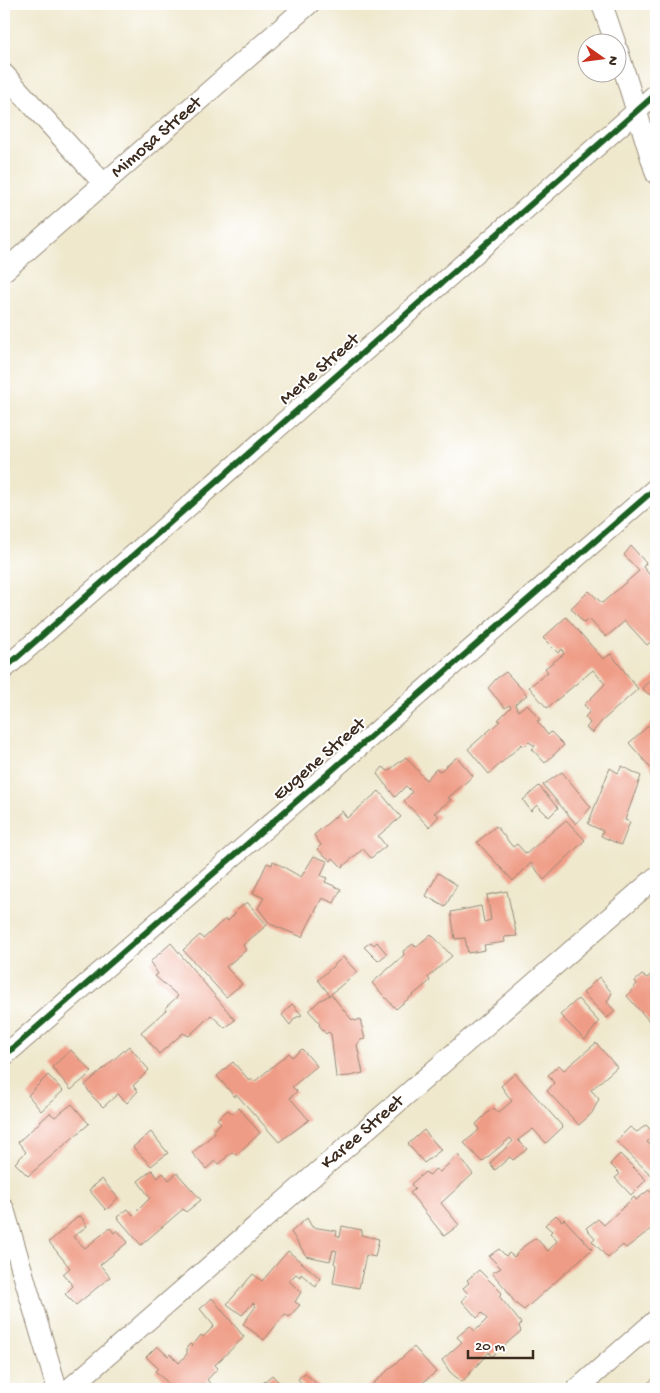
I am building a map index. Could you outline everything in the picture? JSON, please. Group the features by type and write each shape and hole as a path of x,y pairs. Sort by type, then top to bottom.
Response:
{"street":[{"name":"Mimosa Street","path":"4,271 309,4"},
{"path":"602,4 612,32"},
{"path":"4,74 104,184"},
{"path":"628,82 656,174"},
{"name":"Merle Street","path":"4,669 656,94"},
{"name":"Eugene Street","path":"4,1056 656,488"},
{"name":"Karee Street","path":"69,1389 656,877"},
{"path":"4,1209 57,1389"},
{"path":"577,1389 656,1320"}],"building":[{"path":"631,546 646,563 643,567 656,582 656,637 647,645 625,621 606,637 589,619 584,623 571,608 589,591 602,603 639,571 624,555"},
{"path":"566,617 603,659 611,654 638,689 602,721 592,733 586,728 590,723 585,717 590,711 584,705 605,684 593,670 547,708 529,687 548,672 545,668 564,654 562,649 558,653 543,638"},
{"path":"506,672 527,695 515,704 518,711 527,704 540,720 537,721 548,735 551,732 564,745 545,763 532,749 535,746 529,742 524,747 522,744 489,774 468,749 500,721 498,720 511,707 509,705 505,708 488,688"},
{"path":"656,675 656,697 647,693 642,688"},
{"path":"656,719 656,774 629,743"},
{"path":"406,757 426,780 436,769 440,771 457,757 473,776 448,798 451,800 434,813 439,816 429,827 404,801 412,792 406,786 395,797 377,774 383,767 388,771"},
{"path":"622,766 641,776 625,820 630,822 621,845 601,836 603,831 588,824 610,768 618,773"},
{"path":"562,772 591,807 576,824 543,785"},
{"path":"539,786 558,808 549,817 537,805 531,811 523,800"},
{"path":"379,791 401,817 378,836 386,846 371,858 363,849 342,867 333,858 331,861 317,849 321,845 314,835 342,811 347,818"},
{"path":"566,820 585,840 544,880 531,863 513,881 477,842 496,826 513,847 517,844 526,854"},
{"path":"314,856 327,861 321,876 327,878 325,882 341,889 334,903 322,898 302,937 270,924 258,908 264,898 253,893 267,863 272,865 273,861 301,877"},
{"path":"438,873 457,885 445,907 426,896"},
{"path":"507,891 517,936 504,937 505,942 484,945 485,950 468,953 465,938 455,939 451,912 481,906 484,922 491,920 487,895"},
{"path":"247,902 267,925 243,945 246,950 226,967 242,984 226,997 183,950 200,935 203,939 225,919 228,921"},
{"path":"431,934 452,956 428,977 430,981 396,1009 372,983 404,955 403,951 413,944 416,947"},
{"path":"371,942 374,945 377,942 387,954 378,961 364,947"},
{"path":"171,943 235,1020 225,1028 211,1015 189,1036 183,1033 159,1054 141,1032 166,1010 166,1007 178,996 155,976 158,974 150,962"},
{"path":"343,957 357,972 331,994 351,1019 356,1021 360,1019 365,1039 361,1040 357,1045 363,1073 336,1077 331,1034 328,1032 326,1034 319,1025 320,1023 309,1011 319,1001 330,995 318,980"},
{"path":"653,973 656,975 656,1029 627,996 637,984 635,981 642,975 647,978"},
{"path":"599,977 612,993 607,1002 615,1011 607,1018 583,993"},
{"path":"578,999 599,1022 585,1040 560,1015"},
{"path":"292,1004 302,1015 295,1018 290,1025 282,1015"},
{"path":"596,1043 617,1067 591,1090 599,1099 592,1113 579,1125 547,1091 554,1083 548,1075 559,1065 564,1070"},
{"path":"129,1046 149,1070 133,1086 138,1091 127,1103 118,1094 103,1107 92,1096 85,1085"},
{"path":"302,1049 317,1066 292,1087 297,1091 290,1098 309,1120 279,1142 236,1094 235,1097 217,1076 233,1062 250,1081 252,1079 255,1081 289,1053 292,1057"},
{"path":"71,1050 92,1072 71,1090 52,1067"},
{"path":"515,1073 563,1127 546,1143 533,1129 518,1140 527,1149 513,1160 510,1157 495,1170 490,1163 513,1141 510,1138 482,1162 464,1143 479,1130 476,1124 486,1114 494,1108 498,1113 512,1101 501,1086"},
{"path":"48,1075 63,1091 41,1111 28,1095"},
{"path":"72,1104 89,1124 28,1176 15,1163 26,1152 18,1142 50,1113 55,1117"},
{"path":"239,1108 260,1133 236,1155 232,1152 219,1164 215,1161 206,1169 192,1153 215,1133 213,1130 221,1123 217,1119 228,1110 232,1114"},
{"path":"646,1125 655,1134 647,1142 656,1151 656,1180 616,1141 630,1127 637,1132"},
{"path":"424,1130 441,1150 424,1163 408,1144"},
{"path":"151,1132 168,1153 151,1166 133,1147"},
{"path":"620,1154 646,1180 631,1195 615,1178 620,1174 610,1164"},
{"path":"458,1155 473,1174 441,1203 459,1225 444,1236 410,1193 415,1189 411,1184 425,1172 430,1175 435,1169 440,1172"},
{"path":"152,1170 158,1178 163,1173 169,1180 177,1173 201,1200 186,1212 183,1209 141,1245 117,1217 128,1209 133,1215 150,1198 138,1181"},
{"path":"102,1179 118,1198 106,1210 89,1190"},
{"path":"649,1190 656,1198 656,1225 626,1248 623,1245 608,1258 592,1241 595,1238 586,1228 598,1219 604,1225 634,1197 636,1200"},
{"path":"80,1215 87,1226 73,1237 85,1248 110,1228 114,1233 117,1230 128,1242 100,1265 110,1277 76,1305 65,1294 73,1286 63,1274 70,1268 49,1242"},
{"path":"556,1215 562,1221 564,1219 592,1249 524,1310 515,1303 492,1273 501,1268 489,1256 499,1249 506,1256 509,1253 514,1257 524,1246 536,1238 548,1251 557,1241 550,1233 552,1231 545,1225"},
{"path":"307,1218 312,1227 337,1231 336,1235 340,1237 342,1226 362,1230 361,1235 379,1239 375,1257 366,1255 359,1288 333,1283 337,1251 333,1250 330,1261 306,1256 291,1232"},
{"path":"288,1251 320,1278 316,1287 301,1274 300,1277 296,1274 289,1281 301,1292 295,1302 300,1305 289,1317 285,1314 264,1340 243,1324 256,1306 253,1303 242,1315 227,1304 253,1274 262,1281"},
{"path":"479,1270 502,1293 499,1296 521,1323 519,1326 521,1331 491,1357 489,1352 462,1382 450,1372 442,1360 462,1342 457,1337 470,1326 475,1331 487,1319 482,1313 477,1318 462,1301 468,1294 463,1288 469,1283 467,1280"},
{"path":"212,1298 244,1337 215,1365 218,1368 207,1380 211,1384 206,1389 175,1389 155,1371 158,1368 146,1357 157,1346 168,1356 170,1354 179,1363 187,1354 187,1347 190,1344 192,1346 201,1335 203,1337 214,1326 200,1309"},
{"path":"414,1347 436,1372 415,1389 367,1389"},
{"path":"305,1373 319,1386 315,1389 306,1389 298,1379"},
{"path":"272,1375 285,1389 256,1389"},
{"path":"656,1376 656,1389 641,1389"}],"cycle path":[{"path":"4,669 656,94"},
{"path":"4,1056 656,488"}]}
